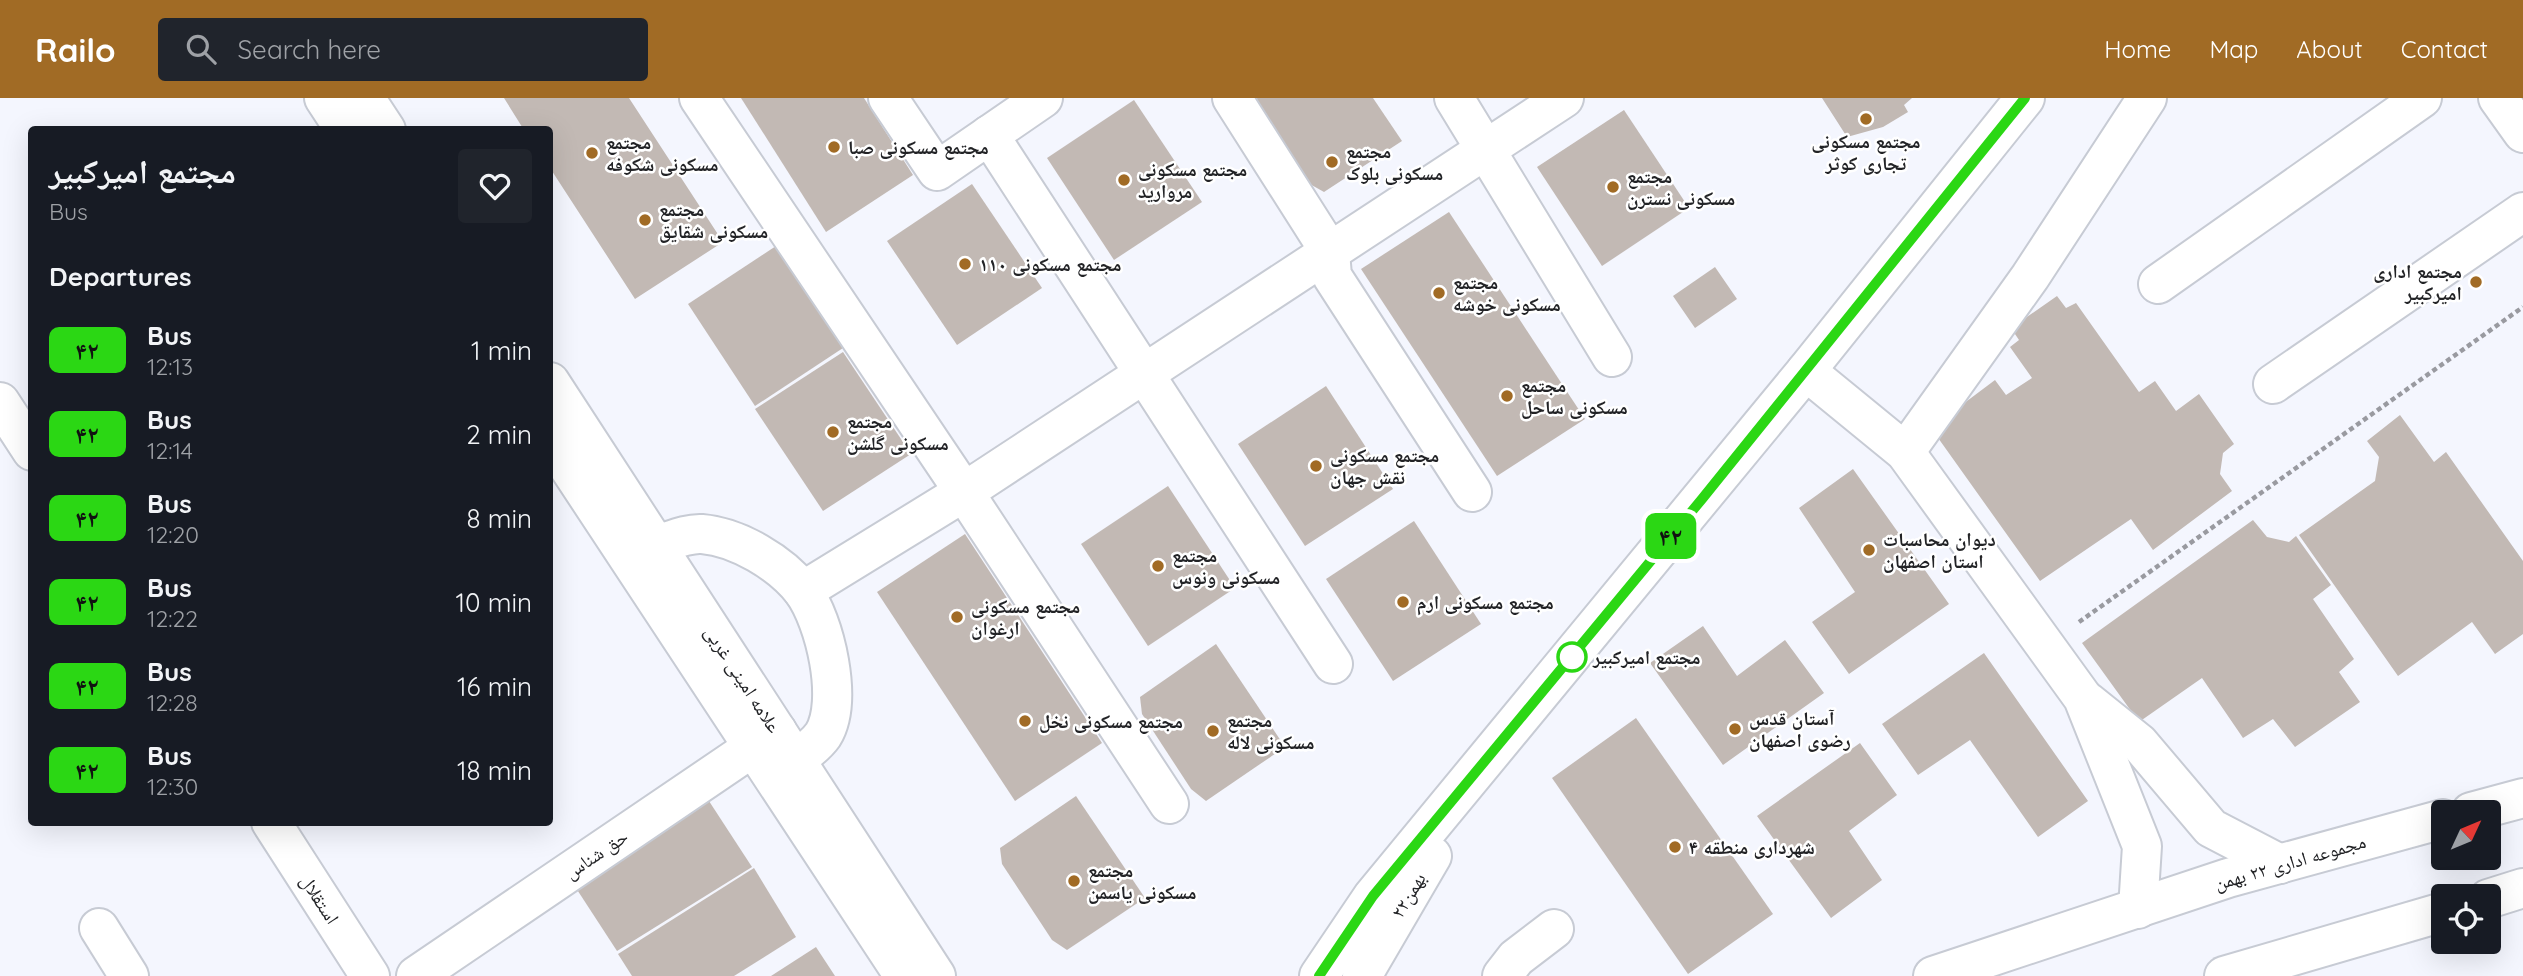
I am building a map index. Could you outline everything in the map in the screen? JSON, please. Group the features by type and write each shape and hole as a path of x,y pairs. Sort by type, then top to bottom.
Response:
{"street":[{"path":"324,98 342,126"},
{"path":"365,98 383,126"},
{"path":"699,98 964,492 1168,804"},
{"path":"888,98 937,171 1042,98"},
{"path":"1232,98 1330,251 1332,276 1472,492"},
{"path":"1454,98 1612,357"},
{"path":"656,545 702,534 727,540 760,554 803,592 964,492 1564,98"},
{"path":"1319,976 1373,896 1806,372 2025,98"},
{"path":"1905,452 2030,277 2147,98"},
{"path":"2158,284 2422,98"},
{"path":"2498,98 2523,133"},
{"path":"989,135 1333,664"},
{"path":"2273,384 2523,212"},
{"path":"1806,372 1905,452 2083,698 2142,846 2138,909"},
{"name":"علامه امینی غربی","path":"553,387 656,545 775,746 904,976"},
{"path":"0,402 28,444"},
{"name":"علامه امینی غربی","path":"553,443 775,746 936,976"},
{"name":"حق شناس","path":"416,976 775,746 824,734 832,699 830,671 820,624 803,592"},
{"path":"2083,698 2139,743 2211,828 2280,863"},
{"name":"۲۲بهمن","path":"1362,976 1397,912 1501,744"},
{"path":"2501,804 2523,798"},
{"name":"مجموعه اداری ۲۲ بهمن","path":"1933,976 2228,878 2431,823"},
{"name":"استقلال","path":"274,826 370,976"},
{"path":"2501,895 2523,888"},
{"path":"2224,976 2431,916"},
{"path":"99,928 129,976"},
{"path":"1502,976 1516,958 1555,929"}],"path":[{"path":"2045,646 2523,306"}],"building":[{"name":"مجتمع مسکونی شقایق","path":"504,98 629,98 723,242 635,299 553,173 553,126 522,126"},
{"name":"مجتمع مسکونی صبا","path":"741,98 864,98 913,175 826,232"},
{"name":"مجتمع مسکونی بلوک","path":"1257,98 1373,98 1402,141 1324,192 1308,183 1258,108"},
{"name":"مجتمع مسکونی تجاری کوثر","path":"1822,98 1912,98 1904,105 1908,112 1883,127 1847,137"},
{"name":"مجتمع مسکونی مروارید","path":"1134,100 1202,202 1114,260 1047,158"},
{"name":"مجتمع مسکونی نسترن","path":"1624,110 1689,208 1602,266 1537,167"},
{"name":"مجتمع مسکونی ۱۱۰","path":"972,184 1042,288 957,345 887,241"},
{"path":"1449,212 1585,419 1497,476 1361,269"},
{"name":"مجتمع مسکونی گلشن","path":"776,246 843,348 755,406 688,304"},
{"path":"1715,267 1737,299 1695,328 1673,296"},
{"path":"2057,296 2066,308 2076,303 2139,392 2155,381 2176,411 2199,394 2234,444 2223,453 2220,474 2232,491 2153,550 2131,519 2040,581 1931,428 1995,380 2006,395 2032,378 2010,347 2019,340 2011,328"},
{"name":"مجتمع مسکونی گلشن","path":"843,352 911,454 823,511 755,409"},
{"name":"مجتمع مسکونی نقش جهان","path":"1326,386 1393,489 1305,546 1238,444"},
{"path":"2400,415 2434,462 2446,452 2523,561 2523,634 2495,654 2472,622 2398,676 2299,535 2375,481 2379,457 2367,441"},
{"name":"دیوان محاسبات استان اصفهان","path":"1853,469 1949,604 1849,674 1812,622 1855,592 1799,508"},
{"name":"مجتمع مسکونی ونوس","path":"1168,486 1235,588 1148,646 1081,544"},
{"path":"2253,520 2267,537 2289,542 2296,536 2331,585 2313,599 2354,659 2339,672 2360,702 2295,747 2273,719 2243,738 2202,678 2139,722 2082,643"},
{"name":"مجتمع مسکونی ارم","path":"1414,521 1481,624 1393,681 1326,579"},
{"path":"965,534 1102,743 1015,801 877,592"},
{"name":"آستان قدس رضوی اصفهان","path":"1703,626 1737,676 1785,640 1824,693 1723,765 1650,663"},
{"name":"مجتمع مسکونی لاله","path":"1216,644 1285,747 1206,801 1191,789 1142,714 1140,697"},
{"path":"1984,653 2088,801 2038,837 1970,740 1918,775 1882,724"},
{"path":"1636,718 1773,914 1688,974 1552,778"},
{"path":"1860,743 1897,795 1849,831 1882,880 1831,918 1757,816"},
{"name":"مجتمع مسکونی یاسمن","path":"1076,796 1145,898 1067,950 1052,940 1002,864 1000,848"},
{"path":"707,798 752,867 617,951 574,885"},
{"path":"754,868 796,937 734,976 632,976 618,954"},
{"path":"816,947 835,976 771,976"}],"bus line":[{"name":"۴۲","path":"1319,976 1373,896 1702,499 2025,98"}],"place":[{"name":"مجتمع مسکونی تجاری کوثر","path":"1866,119"},
{"name":"مجتمع مسکونی صبا","path":"834,147"},
{"name":"مجتمع مسکونی شکوفه","path":"592,153"},
{"name":"مجتمع مسکونی بلوک","path":"1332,162"},
{"name":"مجتمع مسکونی مروارید","path":"1124,180"},
{"name":"مجتمع مسکونی نسترن","path":"1613,187"},
{"name":"مجتمع مسکونی شقایق","path":"645,220"},
{"name":"مجتمع مسکونی ۱۱۰","path":"965,264"},
{"name":"مجتمع اداری امیرکبیر","path":"2476,282"},
{"name":"مجتمع مسکونی خوشه","path":"1439,293"},
{"name":"مجتمع مسکونی ساحل","path":"1507,396"},
{"name":"مجتمع مسکونی گلشن","path":"833,432"},
{"name":"مجتمع مسکونی نقش جهان","path":"1316,466"},
{"name":"دیوان محاسبات استان اصفهان","path":"1869,550"},
{"name":"مجتمع مسکونی ونوس","path":"1158,566"},
{"name":"مجتمع مسکونی ارم","path":"1403,602"},
{"name":"مجتمع مسکونی ارغوان","path":"957,617"},
{"name":"مجتمع امیرکبیر","path":"1572,657"},
{"name":"مجتمع مسکونی نخل","path":"1025,721"},
{"name":"آستان قدس رضوی اصفهان","path":"1735,729"},
{"name":"مجتمع مسکونی لاله","path":"1213,731"},
{"name":"شهرداری منطقه ۴","path":"1675,847"},
{"name":"مجتمع مسکونی یاسمن","path":"1074,881"}]}
